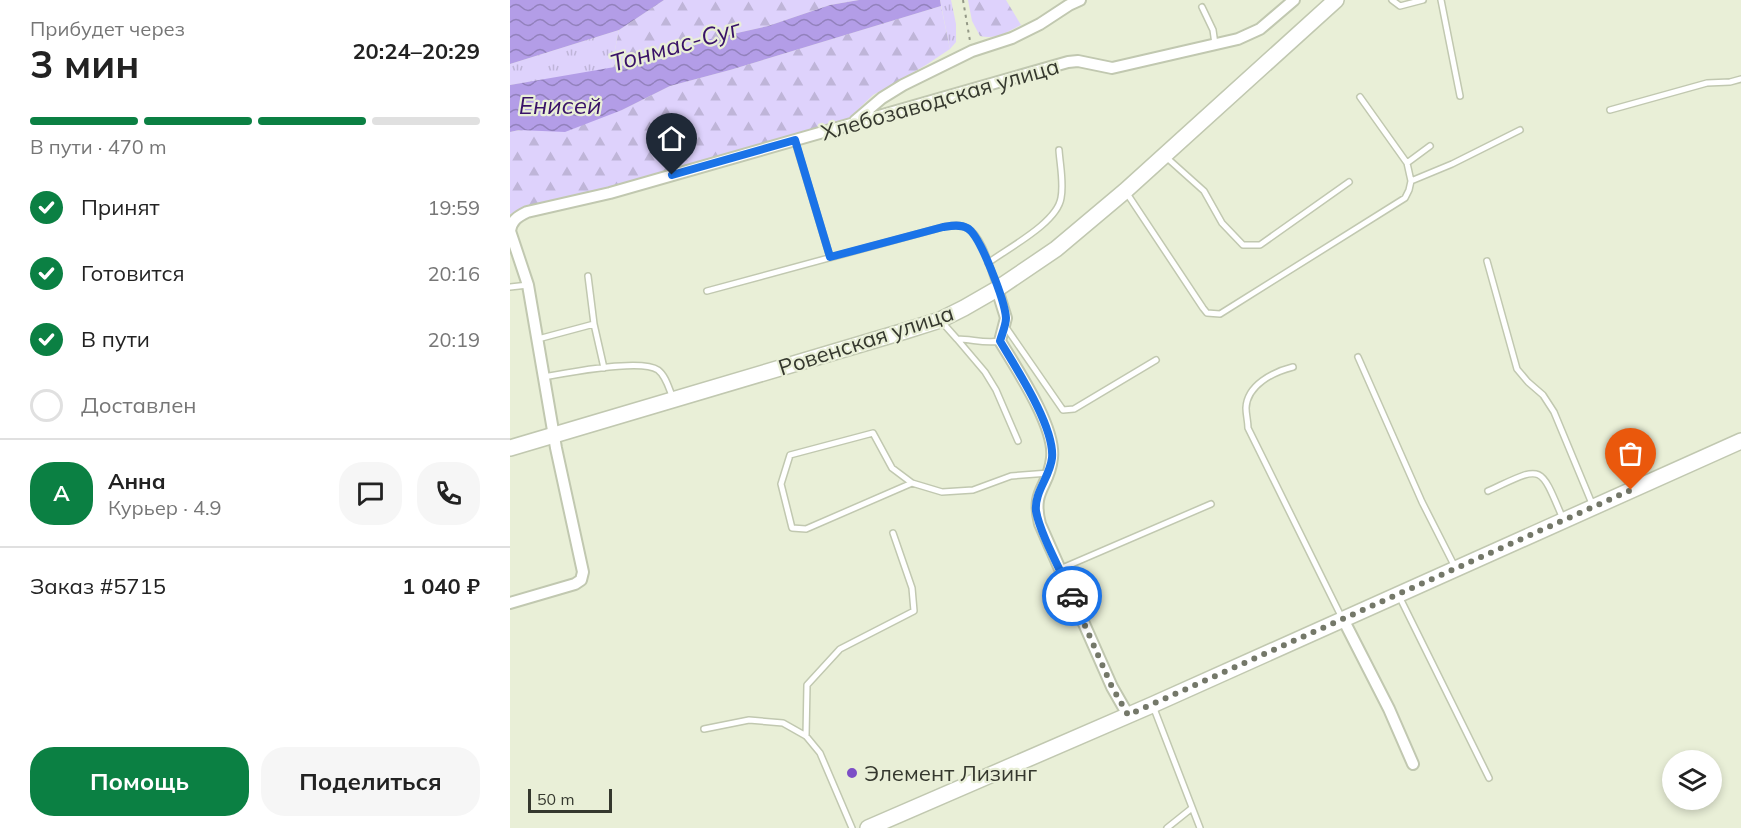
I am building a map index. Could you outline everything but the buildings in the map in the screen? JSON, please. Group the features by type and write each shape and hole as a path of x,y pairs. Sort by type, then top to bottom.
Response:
{"main road":[{"name":"Ровенская улица","path":"510,448 940,320 998,289 1056,249 1125,191 1336,0"},
{"path":"868,828 1152,705 1741,441"}],"street":[{"path":"851,125 882,98 972,51 1012,38 1080,0"},
{"name":"Хлебозаводская улица","path":"510,603 575,584 581,580 582,572 536,339 528,285 510,231 516,217 526,212 610,192 1068,62 1078,61 1112,68 1238,39 1260,29 1294,0"},
{"path":"998,289 1006,318 1000,341 1030,389 1050,439 1052,456 1049,473 1039,491 1036,508 1040,524 1112,687 1128,715"},
{"path":"1343,619 1389,708 1413,765"}],"lane":[{"path":"1392,0 1400,6 1424,0"},
{"path":"1441,0 1460,96"},
{"path":"1202,7 1213,30 1215,44"},
{"path":"1610,110 1707,83 1741,79"},
{"path":"1125,191 1203,308 1207,313 1220,314 1405,198 1411,181 1407,163 1360,97"},
{"path":"1411,181 1452,164 1520,130"},
{"path":"795,140 830,257"},
{"path":"1407,163 1430,146"},
{"path":"988,263 1044,224 1059,206 1062,189 1059,150"},
{"path":"1164,156 1204,191 1222,223 1243,244 1260,245 1349,182"},
{"path":"707,291 943,227 959,226 966,227 978,238 998,289"},
{"path":"1487,261 1517,369 1544,395 1554,412 1593,507"},
{"path":"588,276 594,324 604,368"},
{"path":"510,287 528,285"},
{"path":"940,320 986,372 1018,441"},
{"path":"536,339 594,324"},
{"path":"1004,325 1062,410 1074,409 1156,360"},
{"path":"957,339 973,339 988,344 1000,341"},
{"path":"1358,357 1422,502 1456,569"},
{"path":"544,377 604,368 648,365 657,369 666,380 673,400"},
{"path":"1293,367 1278,370 1255,387 1246,406 1248,428 1343,619"},
{"path":"912,483 806,529 792,528 781,484 790,455 873,433 892,468 912,483 942,492 973,490 1011,476 1049,473"},
{"path":"1488,491 1526,474 1534,472 1540,474 1548,484 1564,520"},
{"path":"1060,569 1211,504"},
{"path":"806,736 807,685 840,649 914,611 912,588 893,533"},
{"path":"1398,595 1489,778"},
{"path":"1152,705 1200,828"},
{"path":"704,729 749,720 783,723 806,736 820,753 852,828"},
{"path":"1167,828 1192,808"}],"path":[{"path":"963,0 972,51"}],"green space":[{"path":"664,0 859,0 830,5 768,26 697,42 667,58 611,69 619,30"},
{"path":"940,0 951,0 956,24 956,42 950,49"},
{"path":"968,0 1006,0 1021,25 996,36 980,36 972,21"},
{"path":"941,6 950,49 873,95 849,118 612,187 510,214 510,132 622,110 670,86"},
{"path":"619,30 611,69 510,85 510,64"}],"water":[{"name":"Енисей","path":"510,0 664,0 619,30 510,64"},
{"name":"Тонмас-Суг","path":"859,0 940,0 941,6 670,86 622,110 565,132 519,130 510,132 510,85 667,58 697,42 768,26 830,5"}],"way so far":[{"path":"1072,596 1112,687 1128,715 1631,490"}],"place":[{"name":"Элемент Лизинг","path":"852,773"}],"route":[{"path":"672,175 795,140 830,257 943,227 966,227 978,238 998,289 1006,318 1000,341 1030,389 1050,439 1052,456 1049,473 1039,491 1036,508 1040,524 1072,596"}]}
